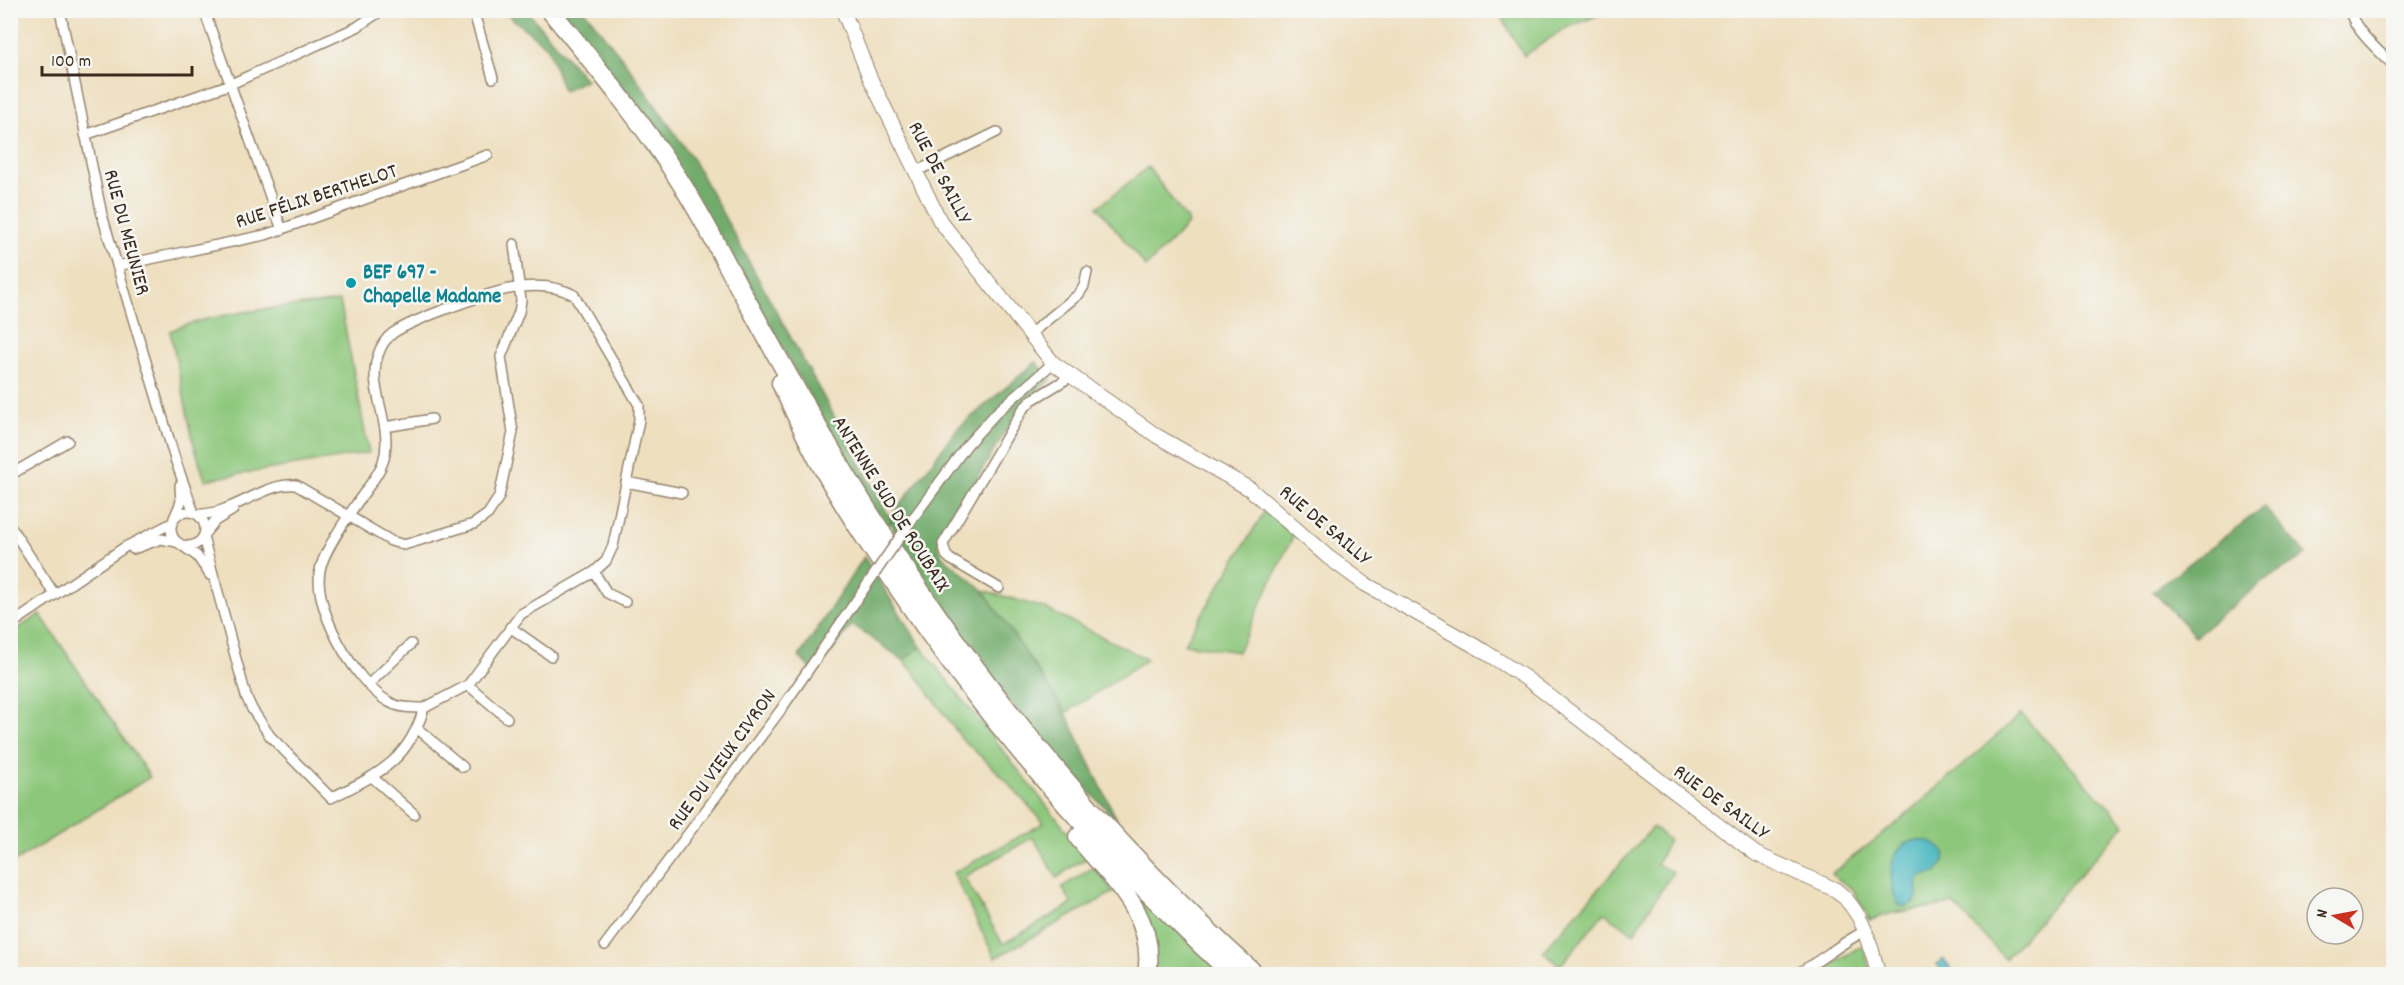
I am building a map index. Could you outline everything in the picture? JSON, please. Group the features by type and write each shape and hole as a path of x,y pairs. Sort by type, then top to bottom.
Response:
{"highway":[{"name":"ANTENNE SUD DE ROUBAIX","path":"541,10 609,96 664,174 715,259 819,461 861,531 954,669 1025,759 1116,862 1232,975"},
{"name":"ANTENNE SUD DE ROUBAIX","path":"550,10 646,133 681,183 860,499 958,648 1028,738 1099,821 1180,905 1255,975"},
{"path":"1025,759 1044,794 1137,911 1148,940 1147,975"}],"street":[{"name":"RUE DU MEUNIER","path":"60,10 102,215 175,459 195,513"},
{"path":"204,10 282,230"},
{"path":"85,135 231,84 357,27 382,10"},
{"path":"473,10 493,78"},
{"name":"RUE DE SAILLY","path":"843,10 870,78 946,230 1053,363 1157,436 1250,489 1328,557 1375,590 1482,650 1527,679 1756,854 1836,890 1852,906 1865,931 1878,975"},
{"path":"2349,10 2353,22 2362,34 2394,66"},
{"path":"915,172 997,132"},
{"name":"RUE FÉLIX BERTHELOT","path":"117,266 282,230 488,155"},
{"path":"10,625 183,512 211,513 278,486 296,485 391,541 404,545 474,524 489,514 495,506 513,432 501,357 519,312 520,287 514,244"},
{"path":"1030,334 1079,294 1084,286 1087,272"},
{"path":"520,287 559,288 574,295 637,399 639,420 613,546 606,561 594,572 527,610 510,627 468,685 424,708 393,704 386,701 353,667 338,645 319,582 321,565 349,516 381,468 386,448 386,427 375,364 377,355 393,333 436,314 486,296 520,287"},
{"name":"RUE DU VIEUX CIVRON","path":"605,945 780,711 911,521 967,445 998,412 1053,363"},
{"path":"999,588 950,559 946,555 943,544 1023,409 1032,400 1070,377"},
{"path":"386,427 432,419"},
{"path":"10,475 68,441"},
{"name":"RUE DU MEUNIER","path":"173,520 180,507 181,496 175,459"},
{"path":"626,482 682,493"},
{"path":"106,561 155,540 166,539 192,546 215,521 258,495"},
{"path":"195,513 203,522 203,536 217,590 246,696 252,709 263,728 290,759 331,798 372,777 394,760 418,729 424,708"},
{"path":"173,520 171,533 179,544 202,562 217,590"},
{"path":"10,526 55,595"},
{"path":"594,572 607,593 625,602"},
{"path":"510,627 551,656"},
{"path":"369,684 411,644"},
{"path":"468,685 507,718"},
{"path":"418,729 464,767"},
{"path":"372,777 414,814"},
{"path":"1796,975 1847,940 1865,931"}],"green space":[{"path":"503,11 527,11 586,80 563,91 548,48"},
{"path":"555,11 585,11 628,66 692,158 890,518 956,430 1036,362 1051,380 1023,402 938,543 942,556 983,590 1066,713 1117,820 1070,772 1009,702 900,553 891,520 887,530 753,298"},
{"path":"1498,11 1609,11 1564,29 1524,56"},
{"path":"1148,167 1189,223 1146,267 1098,207"},
{"path":"340,301 369,453 205,480 194,445 170,331 188,324 230,314"},
{"path":"2264,507 2306,555 2266,579 2195,636 2153,591"},
{"path":"1266,509 1294,534 1238,652 1184,644"},
{"path":"864,557 921,647 903,660 852,625 815,673 799,657"},
{"path":"983,590 1044,608 1147,659 1066,713"},
{"path":"40,614 150,777 11,864 11,633"},
{"path":"921,647 1088,858 1057,878 1033,837 964,877 1003,944 1072,904 1062,887 1094,867 1114,892 995,958 953,873 1044,823 1002,776 962,739 903,660"},
{"path":"2021,714 2125,824 2005,959 1954,904 1892,913 1870,920 1853,890 1831,874 1898,822"},
{"path":"1653,827 1669,840 1657,864 1673,872 1634,933 1604,913 1560,966 1543,951"},
{"path":"1128,883 1218,969 1213,974 1152,974"},
{"path":"1863,945 1871,974 1815,974"}],"water":[{"path":"1916,840 1937,845 1944,854 1944,859 1936,873 1921,876 1917,882 1918,892 1915,902 1907,907 1898,905 1892,886 1892,867 1899,850"},
{"path":"1943,959 1954,972 1945,974 1936,964"}],"place":[{"name":"BEF 697 - Chapelle Madame","path":"351,283"}]}
